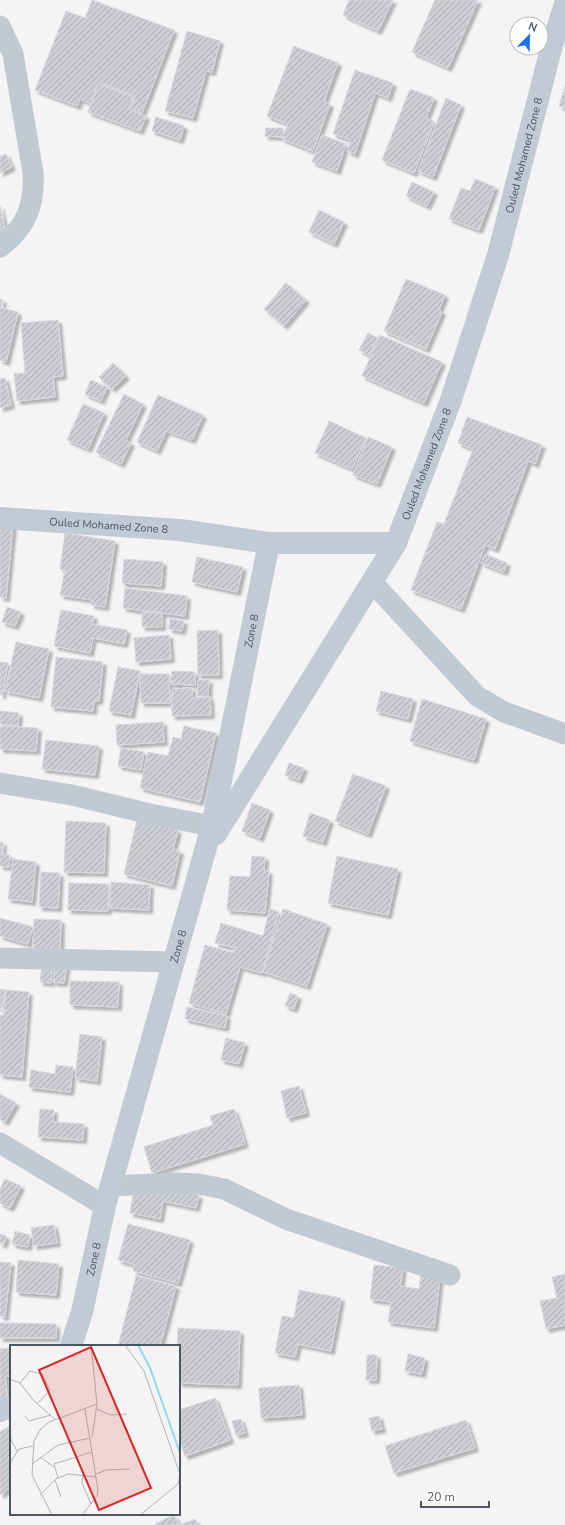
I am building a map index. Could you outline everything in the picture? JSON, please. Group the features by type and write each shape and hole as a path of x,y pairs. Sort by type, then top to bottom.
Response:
{"main road":[{"name":"Ouled Mohamed Zone 8","path":"0,518 180,530 269,543 396,543 452,400 498,255 552,45 565,4"},
{"name":"Zone 8","path":"71,1345 82,1312 108,1196 212,826 269,543"},
{"path":"206,850 396,543"},
{"path":"0,1412 10,1407"}],"street":[{"path":"0,26 14,54 33,173 34,189 32,203 20,229 0,247"},
{"path":"372,582 477,696 504,712 565,734"},
{"path":"0,783 72,795 150,814 212,826"},
{"path":"0,958 174,962"},
{"path":"0,1143 108,1196 174,1183 199,1184 224,1189 286,1219 450,1275"}],"building":[{"path":"92,0 174,30 142,113 131,108 135,96 99,82 91,104 80,99 77,106 35,90 66,11 85,18"},
{"path":"349,0 393,0 378,31 343,15"},
{"path":"435,0 478,0 448,68 412,52"},
{"path":"187,31 220,41 212,72 206,71 193,118 165,111"},
{"path":"294,46 338,63 324,101 330,104 313,151 282,139 288,124 267,116"},
{"path":"355,70 393,83 388,98 375,93 355,154 347,151 351,140 333,134"},
{"path":"98,84 134,97 129,110 146,116 140,131 88,112"},
{"path":"565,86 565,108 559,106"},
{"path":"410,89 434,98 426,118 434,122 414,173 382,160"},
{"path":"446,98 461,105 433,177 418,171"},
{"path":"156,117 184,126 180,140 152,131"},
{"path":"266,128 283,128 283,137 265,136"},
{"path":"322,135 346,144 337,171 312,162"},
{"path":"6,154 12,167 0,173 0,157"},
{"path":"475,179 495,187 479,230 449,219 461,188 470,191"},
{"path":"412,182 434,192 427,206 406,196"},
{"path":"0,206 6,233 0,235"},
{"path":"319,210 344,222 334,244 309,232"},
{"path":"406,279 445,295 439,310 442,312 426,349 384,331"},
{"path":"286,283 306,300 284,326 264,309"},
{"path":"0,299 3,300 1,308 18,312 6,362 0,360"},
{"path":"58,320 63,376 53,377 55,397 17,401 14,374 25,373 21,323"},
{"path":"368,333 378,338 369,355 359,350"},
{"path":"380,335 442,362 424,403 362,376"},
{"path":"113,363 126,376 112,389 99,377"},
{"path":"5,378 11,405 0,408 0,379"},
{"path":"91,380 107,387 101,401 85,394"},
{"path":"124,394 143,404 126,440 131,443 121,464 96,452"},
{"path":"158,395 203,415 192,440 166,431 157,451 137,442"},
{"path":"83,404 104,413 88,449 67,440"},
{"path":"467,417 542,445 535,464 528,461 495,549 485,545 461,609 411,590 437,522 444,524 473,449 458,443"},
{"path":"329,421 366,438 352,469 315,453"},
{"path":"368,437 392,447 377,484 353,475"},
{"path":"0,524 13,525 6,598 0,597"},
{"path":"65,533 115,541 105,607 91,605 92,600 60,595 65,570 60,569"},
{"path":"485,554 507,563 504,572 481,563"},
{"path":"197,557 243,567 237,592 192,582"},
{"path":"124,559 163,562 161,586 122,583"},
{"path":"125,588 187,596 185,616 123,608"},
{"path":"7,607 21,612 15,626 2,622"},
{"path":"61,610 94,616 92,624 127,630 124,644 93,638 90,653 54,646"},
{"path":"142,612 162,613 162,627 142,627"},
{"path":"170,619 184,621 182,631 169,629"},
{"path":"218,630 219,675 198,675 197,631"},
{"path":"169,635 171,659 136,662 134,638"},
{"path":"16,642 49,649 39,698 5,691"},
{"path":"56,657 103,662 99,701 94,701 93,711 51,707"},
{"path":"0,662 8,663 2,695 0,695"},
{"path":"118,667 140,671 131,715 109,711"},
{"path":"172,671 195,672 195,685 171,684"},
{"path":"140,674 169,674 170,703 141,703"},
{"path":"198,680 209,680 208,696 197,696"},
{"path":"192,688 192,698 210,697 211,715 172,716 172,689"},
{"path":"381,691 413,699 408,719 376,711"},
{"path":"422,699 486,719 474,760 410,741"},
{"path":"0,711 19,713 18,726 0,724"},
{"path":"163,722 164,742 117,745 116,725"},
{"path":"0,726 38,728 36,751 0,749"},
{"path":"184,726 216,733 200,802 140,788 148,752 168,756 173,737 181,739"},
{"path":"46,740 99,746 95,775 42,769"},
{"path":"121,748 144,752 141,770 118,766"},
{"path":"289,763 304,768 299,780 285,775"},
{"path":"353,774 386,786 368,834 335,821"},
{"path":"252,803 270,810 260,838 242,831"},
{"path":"310,813 330,820 323,842 303,836"},
{"path":"137,820 178,830 173,849 180,851 172,886 124,874"},
{"path":"66,821 106,823 104,873 64,872"},
{"path":"0,842 3,842 2,855 10,855 9,867 0,866"},
{"path":"252,856 265,857 264,871 269,871 265,913 227,910 230,876 250,877"},
{"path":"337,856 398,869 388,915 328,903"},
{"path":"13,859 36,862 32,902 8,899"},
{"path":"41,872 60,873 58,908 39,907"},
{"path":"111,882 150,885 149,910 110,908"},
{"path":"69,883 109,884 108,911 68,910"},
{"path":"270,909 279,912 262,973 240,967 226,1014 189,1003 205,945 234,953 236,948 215,943 221,923 263,936"},
{"path":"283,909 327,924 307,986 263,972"},
{"path":"0,918 33,927 28,944 0,936"},
{"path":"34,919 61,920 60,953 33,952"},
{"path":"56,962 67,963 64,983 53,982"},
{"path":"42,965 52,966 51,983 40,982"},
{"path":"70,981 119,982 118,1007 70,1005"},
{"path":"0,989 5,990 1,1012 0,1011"},
{"path":"6,990 29,992 22,1077 0,1075 0,1015 4,1015"},
{"path":"290,993 298,996 294,1009 285,1006"},
{"path":"187,1007 227,1016 225,1028 185,1019"},
{"path":"80,1034 102,1037 97,1081 75,1078"},
{"path":"226,1038 245,1043 239,1064 221,1060"},
{"path":"56,1065 73,1067 70,1092 29,1087 31,1070 55,1074"},
{"path":"299,1086 306,1113 287,1118 281,1091"},
{"path":"0,1094 16,1103 5,1122 0,1119"},
{"path":"40,1109 54,1110 53,1122 84,1124 83,1140 38,1137"},
{"path":"234,1109 245,1144 152,1173 144,1147 213,1125 210,1116"},
{"path":"5,1179 21,1186 10,1208 0,1203 0,1189"},
{"path":"135,1184 199,1195 196,1208 163,1201 160,1219 130,1213"},
{"path":"128,1224 190,1240 178,1283 133,1271 135,1265 118,1260"},
{"path":"54,1225 57,1243 34,1246 31,1228"},
{"path":"15,1231 30,1235 28,1247 12,1244"},
{"path":"0,1234 6,1236 4,1244 0,1244"},
{"path":"18,1260 59,1264 56,1295 16,1292"},
{"path":"0,1262 11,1263 5,1317 0,1316"},
{"path":"374,1265 403,1268 400,1286 419,1289 421,1274 440,1277 434,1328 388,1322 391,1302 370,1299"},
{"path":"565,1274 565,1325 546,1329 540,1301 557,1298 552,1277"},
{"path":"136,1276 176,1286 160,1345 118,1345"},
{"path":"299,1290 341,1298 331,1351 298,1344 295,1357 275,1353 282,1316 294,1318"},
{"path":"0,1323 56,1324 56,1338 0,1338"},
{"path":"178,1328 240,1331 238,1385 180,1383 180,1345 177,1345"},
{"path":"10,1348 10,1376 5,1376 8,1402 0,1403 0,1349"},
{"path":"408,1354 425,1358 422,1374 405,1371"},
{"path":"367,1355 377,1355 376,1380 366,1380"},
{"path":"299,1385 302,1415 261,1418 259,1388"},
{"path":"215,1398 230,1440 185,1456 180,1442 180,1410"},
{"path":"379,1416 382,1429 372,1431 369,1418"},
{"path":"241,1419 245,1433 236,1435 232,1421"},
{"path":"466,1420 475,1448 394,1473 385,1446"},
{"path":"10,1426 10,1488 0,1495 0,1432"},
{"path":"174,1515 179,1525 155,1524"},
{"path":"195,1519 198,1525 180,1525"}]}
